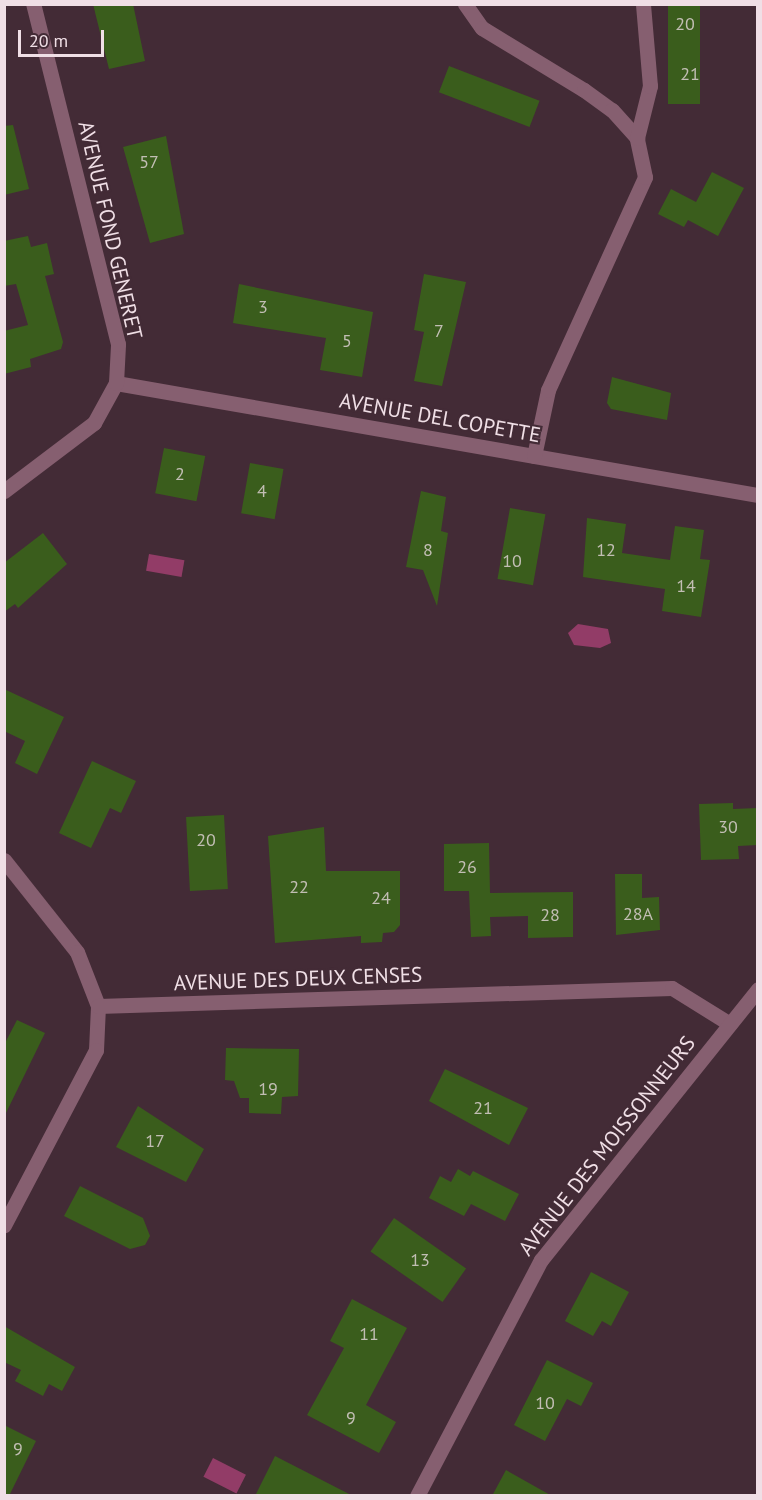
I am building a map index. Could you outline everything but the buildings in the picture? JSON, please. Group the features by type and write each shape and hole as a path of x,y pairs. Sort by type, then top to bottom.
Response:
{"street":[{"name":"AVENUE FOND GENERET","path":"4,492 94,423 116,383 118,344 33,4"},
{"path":"465,4 482,28 585,90 637,138"},
{"path":"534,456 548,390 623,232 645,177 637,138 650,86 643,4"},
{"name":"AVENUE DEL COPETTE","path":"116,383 758,495"},
{"path":"4,860 77,952 98,1006 96,1050 4,1225"},
{"name":"AVENUE DES DEUX CENSES","path":"98,1006 672,988 730,1024"},
{"name":"AVENUE DES MOISSONNEURS","path":"417,1496 541,1260 758,989"}],"shaded area":[{"path":"149,554 184,560 182,577 146,571"},
{"path":"578,624 608,629 611,643 600,648 574,645 568,633"},
{"path":"213,1458 246,1475 236,1494 203,1477"}]}
